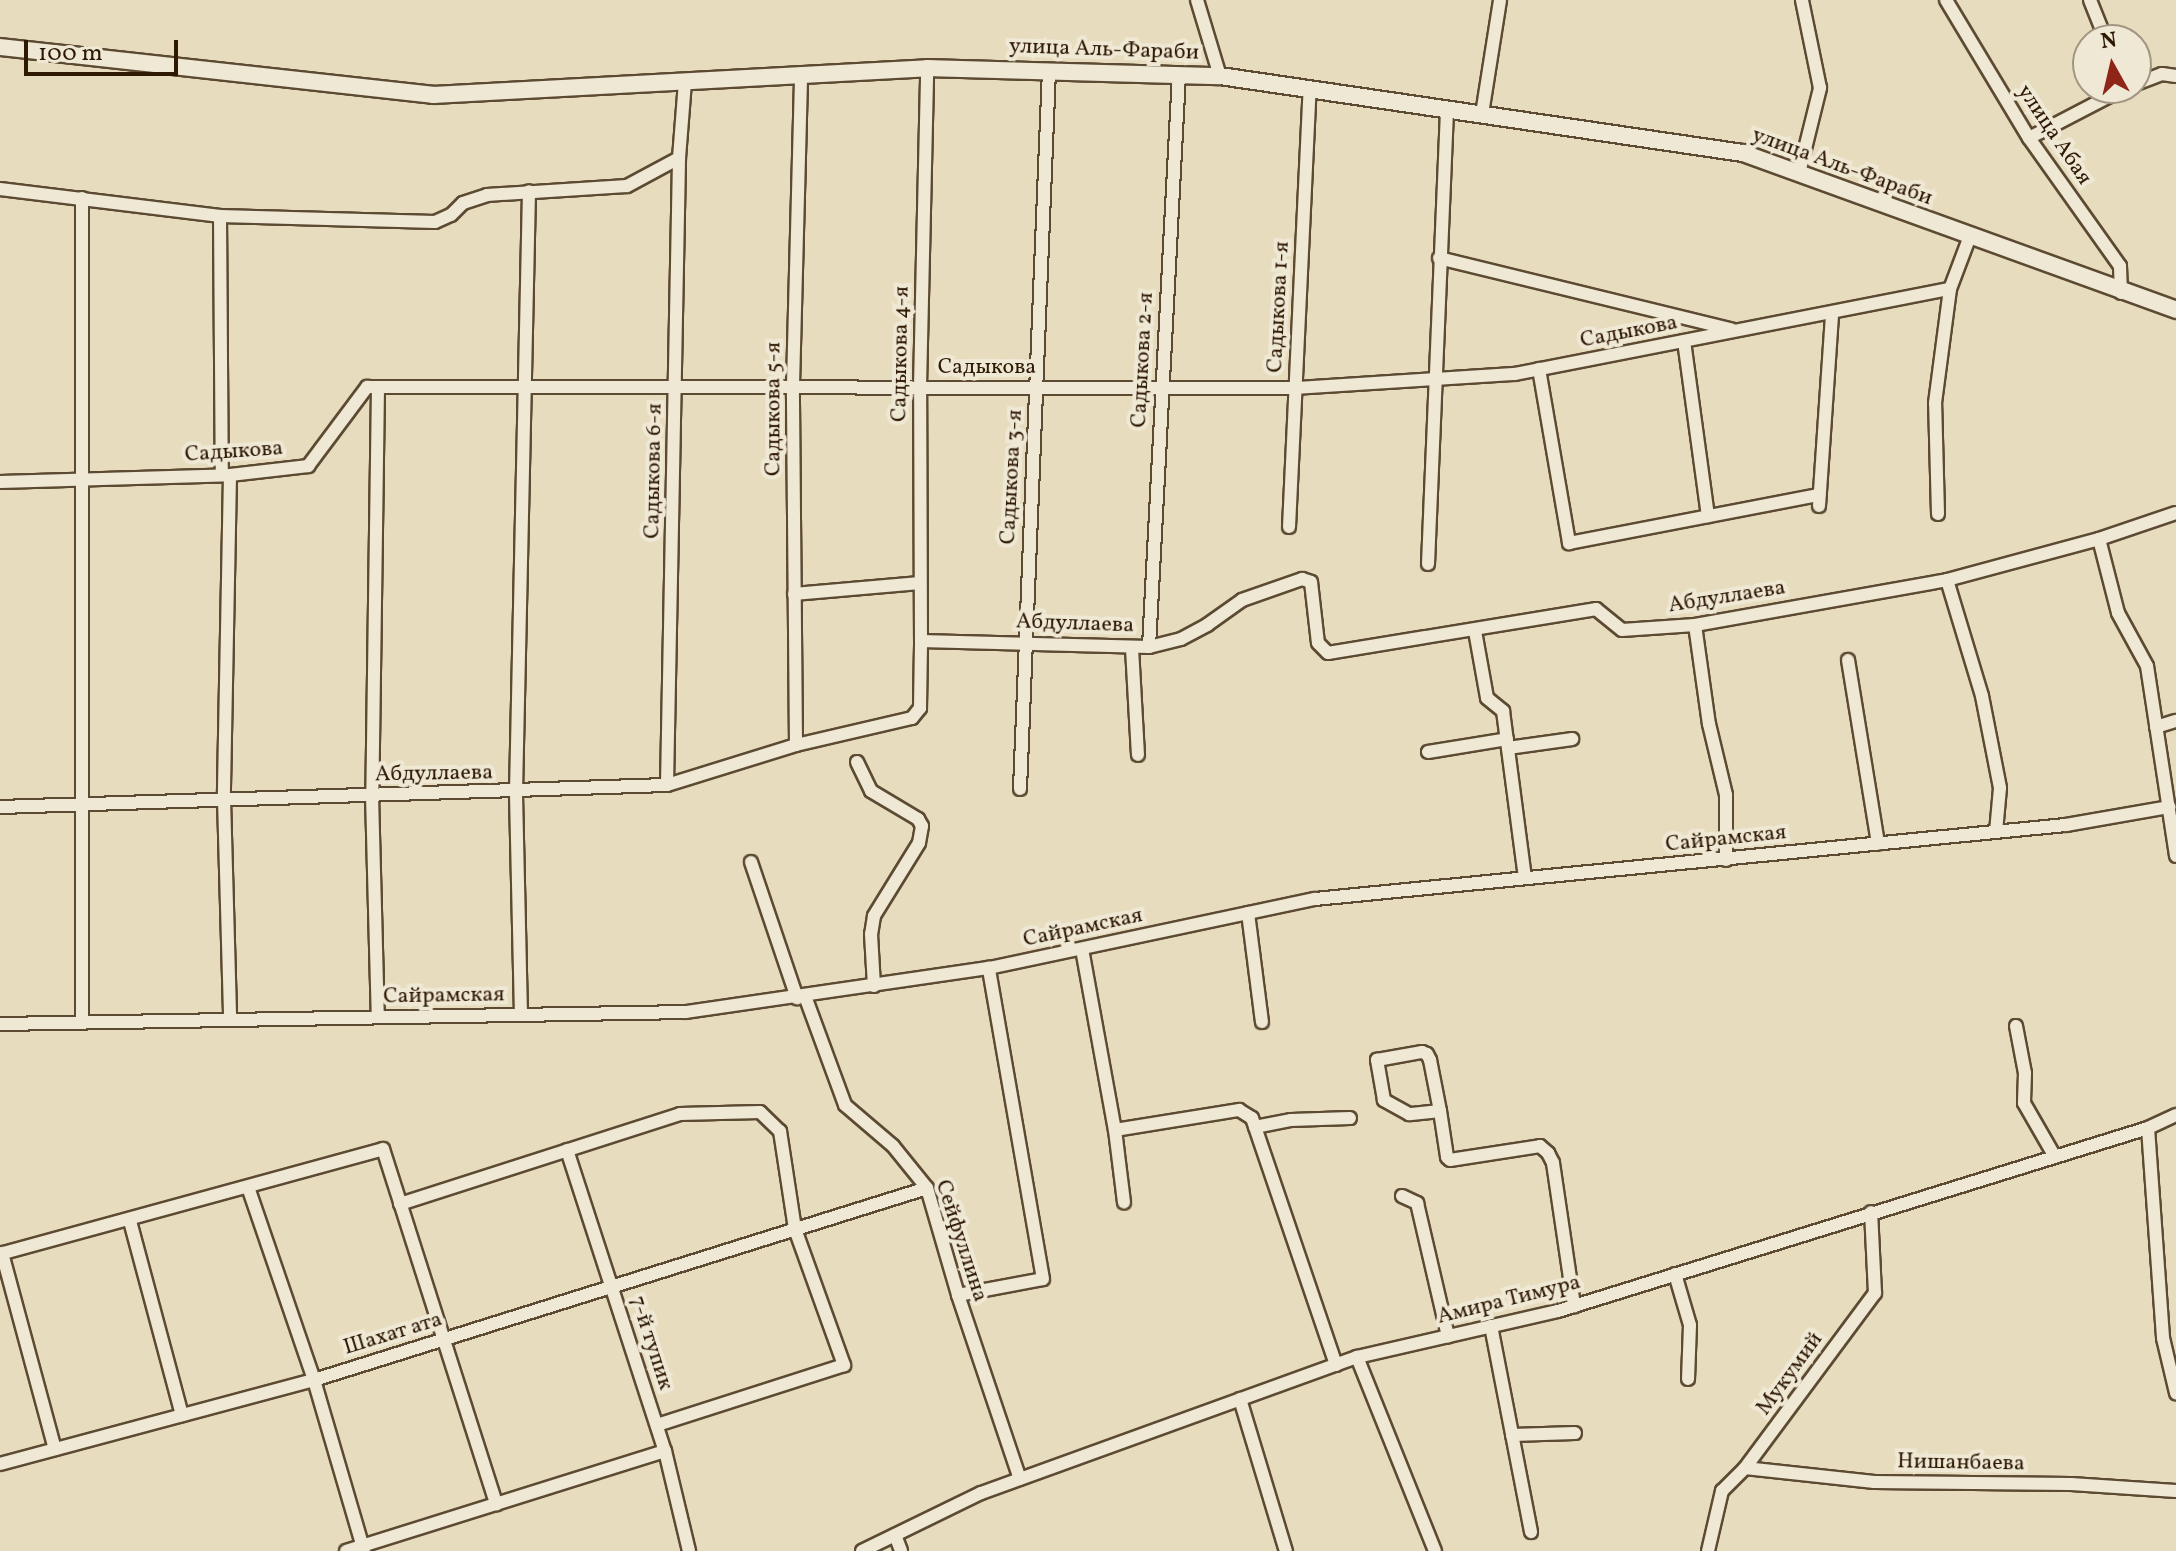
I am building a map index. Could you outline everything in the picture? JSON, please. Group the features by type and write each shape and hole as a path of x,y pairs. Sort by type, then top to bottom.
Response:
{"main road":[{"name":"улица Аль-Фараби","path":"0,47 433,95 927,68 1220,76 1743,153 2121,293 2176,310"}],"street":[{"path":"1197,0 1220,76"},
{"path":"1482,114 1500,0"},
{"path":"1799,173 1820,88 1802,0"},
{"name":"улица Абая","path":"1946,0 2029,138 2120,266 2121,293"},
{"path":"2090,0 2100,24"},
{"name":"Садыкова 4-я","path":"921,641 920,387 927,68"},
{"name":"Садыкова 3-я","path":"1020,789 1049,70"},
{"name":"Садыкова 5-я","path":"796,745 793,385 801,73"},
{"path":"2152,78 2162,74 2176,76"},
{"name":"Садыкова 2-я","path":"1149,647 1179,75"},
{"name":"Садыкова 6-я","path":"667,785 679,158 685,81"},
{"name":"Садыкова 1-я","path":"1289,527 1310,89"},
{"path":"2029,138 2094,104"},
{"path":"1428,564 1433,379 1447,109"},
{"path":"0,189 220,216 435,222 451,215 463,203 487,195 627,186 679,158"},
{"path":"521,1015 516,792 529,191"},
{"path":"82,198 82,1022"},
{"path":"220,216 226,475 224,799 230,1020"},
{"path":"1938,514 1935,403 1950,289 1970,236"},
{"path":"1439,258 1738,331"},
{"name":"Садыкова","path":"0,482 226,475 308,466 367,387 793,385 1296,388 1539,369 1950,289"},
{"path":"1539,369 1569,543 1708,516 1819,500 1832,313"},
{"path":"1684,341 1708,516"},
{"path":"378,387 372,795 378,1017"},
{"name":"Абдуллаева","path":"0,807 667,785 796,745 912,718 920,708 921,641 1149,647 1181,639 1242,600 1302,579 1311,582 1318,643 1328,653 1596,609 1622,630 1695,625 1947,580 2099,539 2176,513"},
{"path":"2099,539 2118,613 2147,666 2176,856"},
{"path":"1947,580 1982,696 2000,788 1996,832"},
{"path":"794,594 920,583"},
{"path":"1695,625 1709,724 1726,795 1726,860"},
{"path":"1475,631 1487,698 1503,711 1525,878"},
{"path":"1132,648 1138,755"},
{"path":"1848,660 1878,844"},
{"path":"2156,727 2176,721"},
{"path":"1428,752 1572,739"},
{"path":"857,762 871,791 918,819 922,826 919,843 874,916 871,934 874,986"},
{"name":"Сайрамская","path":"0,1024 686,1012 989,968 1315,899 2066,825 2169,807"},
{"name":"Сейфуллина","path":"751,862 845,1105 893,1146 927,1188 958,1295 1020,1479"},
{"path":"1248,913 1262,1022"},
{"path":"1082,949 1115,1130 1124,1202"},
{"path":"958,1295 1043,1279 989,968"},
{"path":"2016,1026 2025,1073 2024,1103 2055,1157"},
{"path":"1440,1111 1409,1114 1384,1100 1377,1060 1422,1052 1427,1054 1440,1111 1447,1157 1454,1162 1540,1146 1548,1153 1553,1163 1574,1306"},
{"path":"1115,1130 1239,1110 1252,1118 1336,1365"},
{"path":"400,1204 680,1114 760,1112 780,1131 795,1229 844,1365 657,1425"},
{"name":"Амира Тимура","path":"862,1551 981,1493 1357,1357 1574,1306 2148,1128 2176,1115"},
{"path":"1255,1127 1291,1120 1350,1118"},
{"path":"2148,1128 2163,1338 2176,1393"},
{"path":"55,1449 1,1254 383,1149 496,1504"},
{"name":"7-й тупик","path":"567,1150 665,1451 689,1551"},
{"path":"248,1187 314,1380 364,1549"},
{"name":"Шахат ата","path":"0,1464 314,1380 927,1188"},
{"path":"1402,1196 1417,1203 1448,1336"},
{"name":"Мукумий","path":"1708,1551 1722,1491 1745,1468 1875,1293 1871,1212"},
{"path":"130,1221 182,1415"},
{"path":"1675,1274 1690,1325 1688,1379"},
{"path":"1491,1326 1531,1532"},
{"path":"1357,1357 1435,1551"},
{"path":"1240,1399 1286,1551"},
{"path":"1512,1435 1575,1433"},
{"path":"346,1551 364,1549 665,1451"},
{"name":"Нишанбаева","path":"1745,1468 1874,1482 2071,1484 2176,1491"},
{"path":"895,1535 901,1551"}]}
